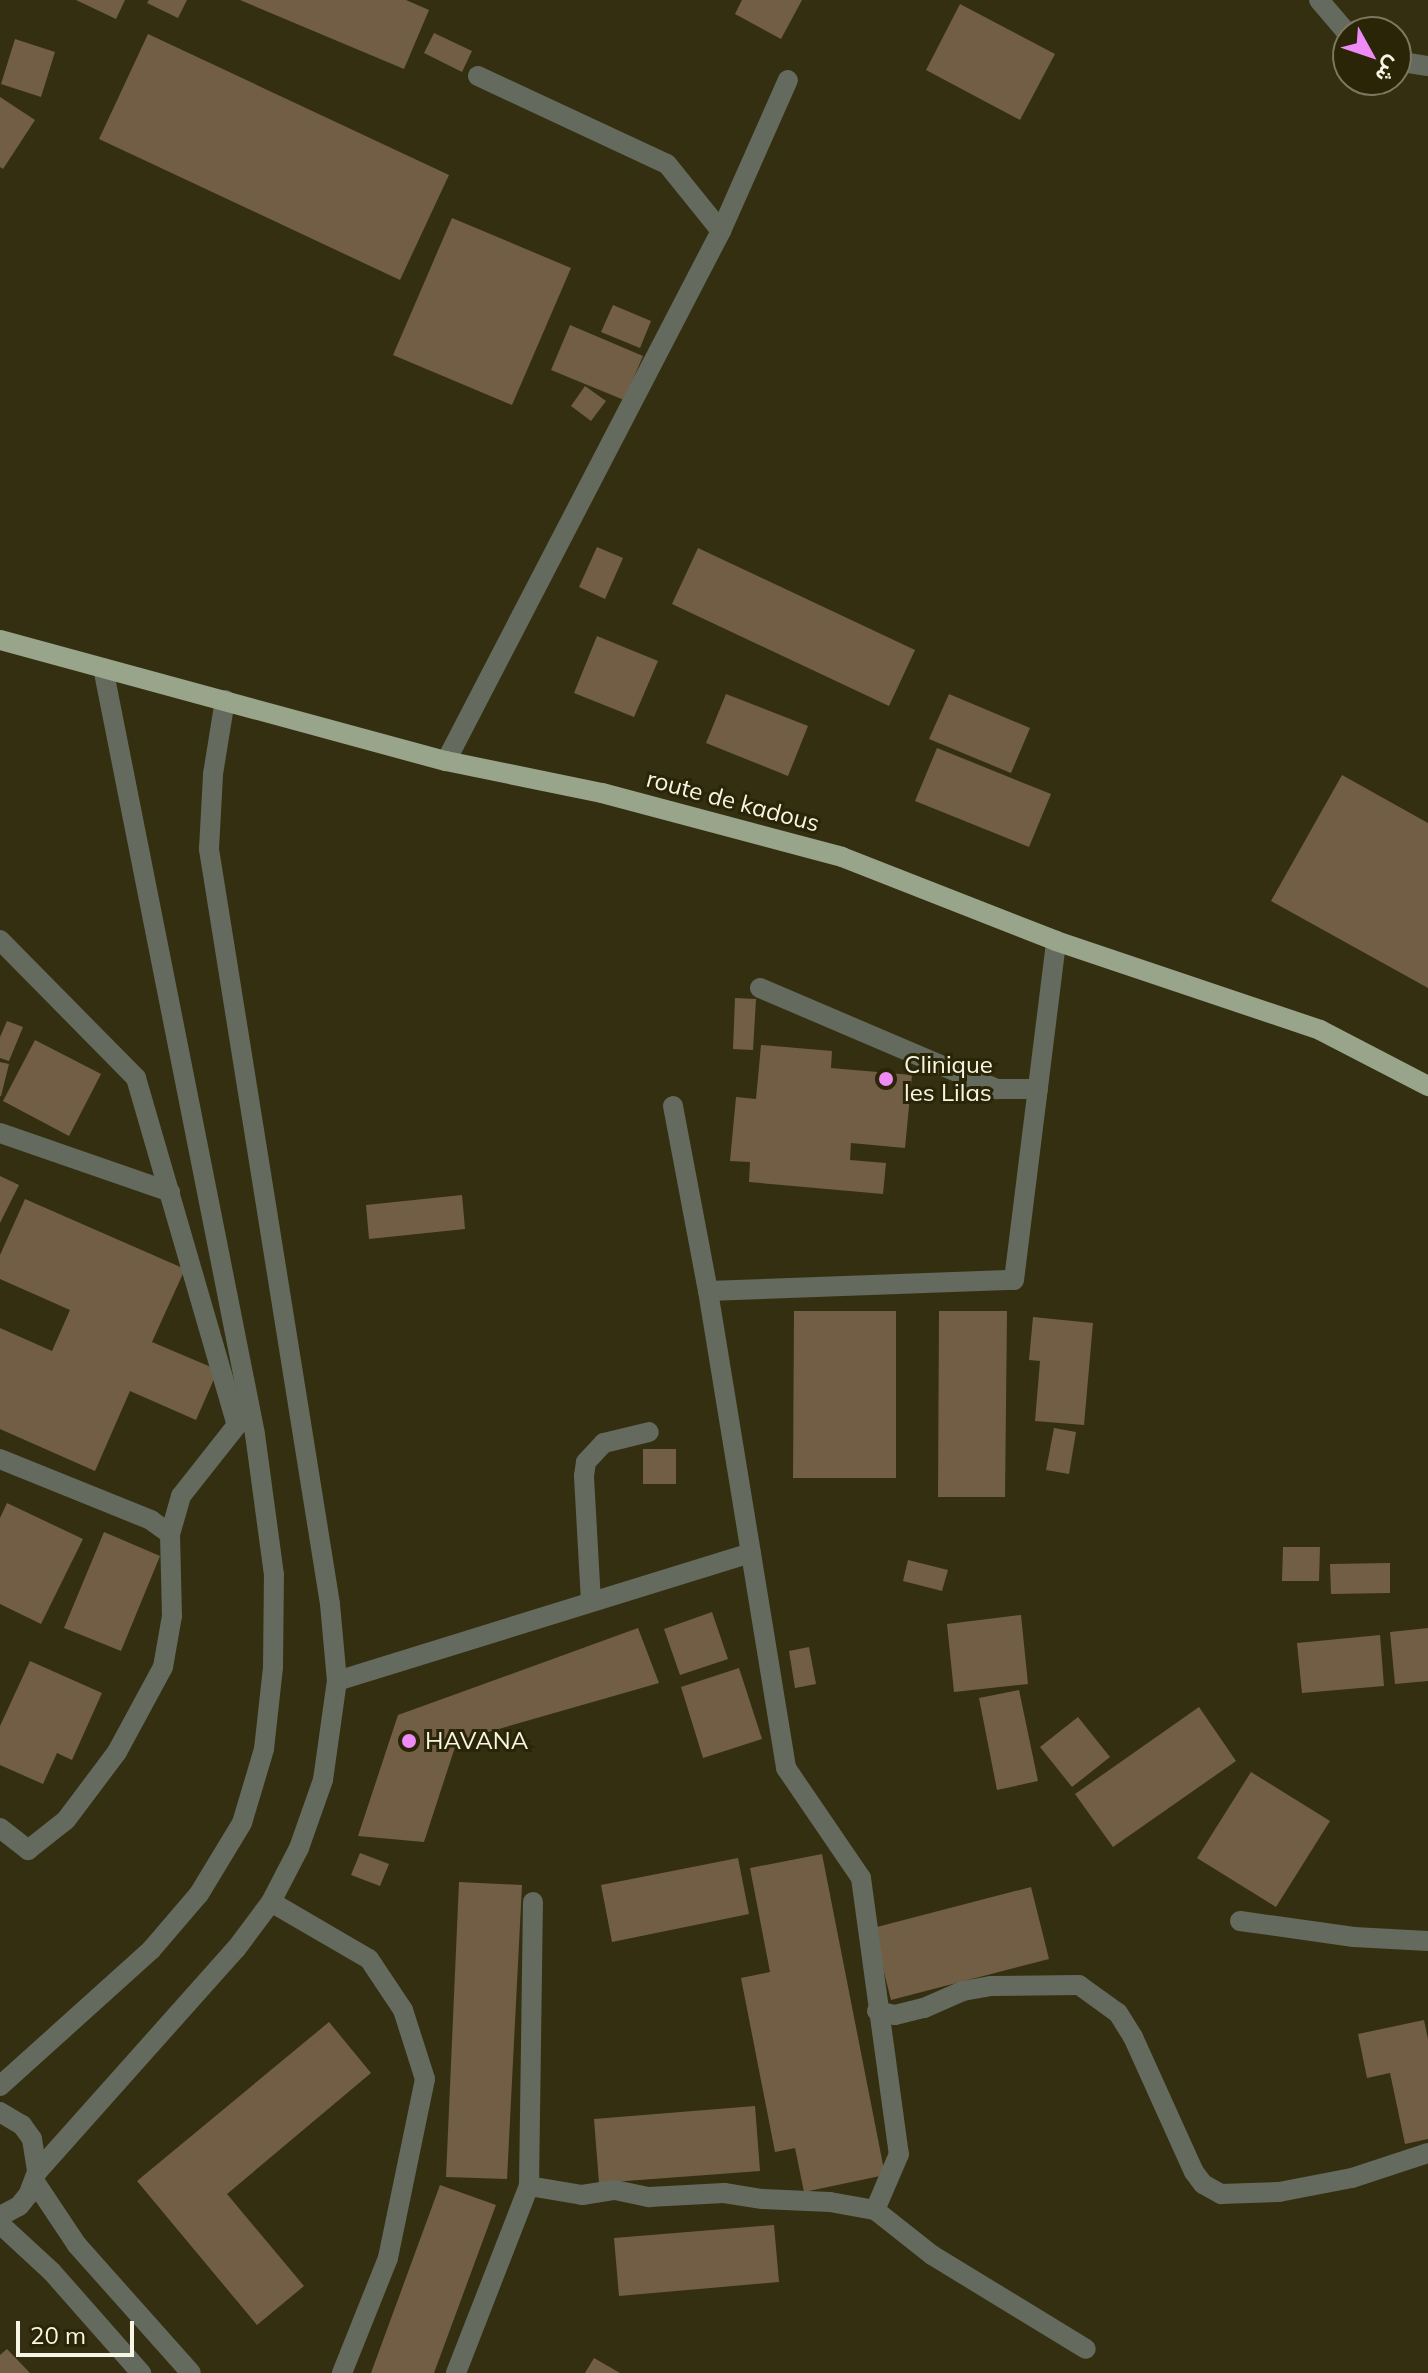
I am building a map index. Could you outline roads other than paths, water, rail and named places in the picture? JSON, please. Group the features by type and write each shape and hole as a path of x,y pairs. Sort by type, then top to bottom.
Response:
{"main road":[{"name":"route de kadous","path":"0,640 446,761 602,793 842,857 1056,941 1320,1030 1428,1086"}],"street":[{"path":"1319,0 1333,16"},
{"path":"478,76 667,164 721,231"},
{"path":"446,761 721,231 788,80"},
{"path":"0,2086 151,1950 199,1894 242,1823 264,1749 273,1667 274,1575 255,1434 103,668"},
{"path":"0,2216 19,2206 36,2177 236,1949 271,1902 299,1848 323,1780 337,1681 330,1604 209,849 213,774 225,700"},
{"path":"0,940 136,1078 237,1425 181,1496 170,1534 172,1616 163,1667 117,1752 66,1820 28,1850 0,1828"},
{"path":"708,1291 1014,1280 1056,941"},
{"path":"760,988 997,1089 1038,1089"},
{"path":"673,1106 708,1291 786,1768 861,1878 899,2154 875,2210"},
{"path":"0,1133 170,1192"},
{"path":"591,1602 584,1476 586,1462 604,1443 649,1432"},
{"path":"0,1459 151,1520 170,1534"},
{"path":"337,1681 751,1553"},
{"path":"271,1902 369,1959 403,2010 425,2079 388,2258 342,2373"},
{"path":"456,2373 529,2186 533,1902"},
{"path":"1240,1921 1354,1937 1428,1941"},
{"path":"877,2011 895,2015 924,2008 963,1991 992,1986 1079,1985 1118,2013 1133,2037 1194,2172 1203,2184 1221,2194 1279,2192 1352,2178 1428,2153"},
{"path":"0,2112 22,2125 32,2139 36,2177 77,2245 191,2373"},
{"path":"529,2186 582,2195 615,2190 649,2197 724,2193 830,2202 875,2210 932,2255 1086,2349"},
{"path":"0,2224 52,2272 141,2373"}],"place":[{"name":"Clinique les Lilas","path":"886,1079"},
{"name":"HAVANA","path":"409,1741"}]}
